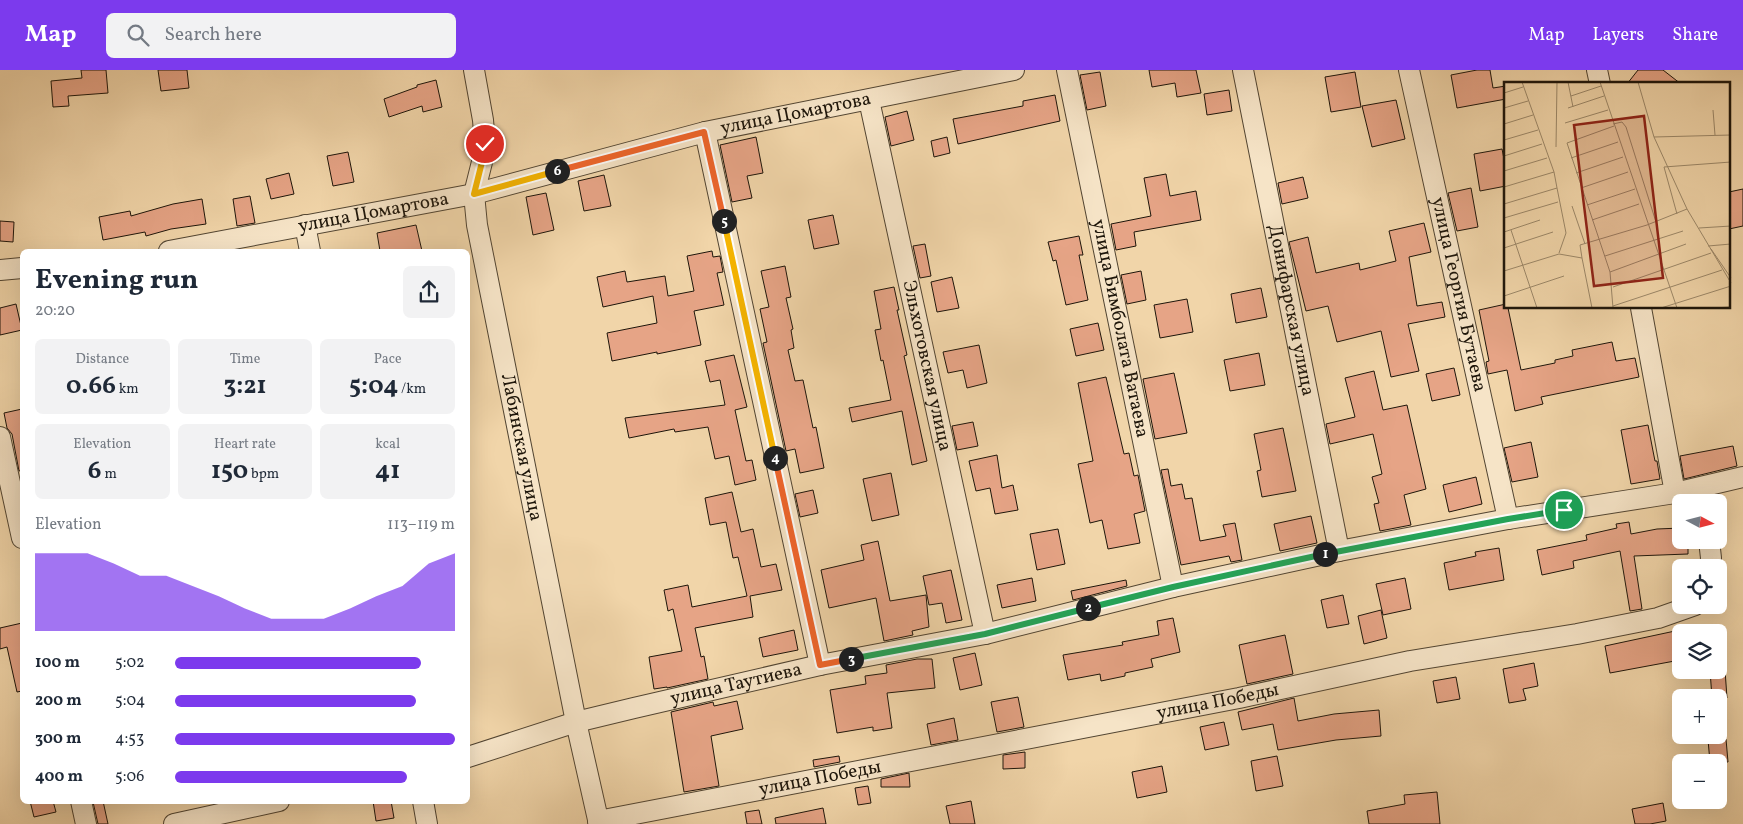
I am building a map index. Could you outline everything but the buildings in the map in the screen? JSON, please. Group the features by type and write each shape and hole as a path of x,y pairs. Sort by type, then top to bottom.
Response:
{"street":[{"name":"Лабинская улица","path":"474,70 484,120 485,144 474,194 479,235 576,722 598,823"},
{"name":"улица Цомартова","path":"179,249 474,194 704,132 1014,70"},
{"name":"улица Бимболата Ватаева","path":"1066,70 1173,587"},
{"name":"Донифарская улица","path":"1242,70 1339,551"},
{"name":"улица Георгия Бутаева","path":"1410,70 1508,519"},
{"name":"Эльхотовская улица","path":"869,100 985,634"},
{"path":"704,132 820,665"},
{"path":"305,225 310,249"},
{"path":"0,270 20,268"},
{"path":"1641,309 1675,493"},
{"path":"0,437 20,529"},
{"name":"улица Таутиева","path":"1705,494 1743,477"},
{"name":"улица Таутиева","path":"470,756 576,722 820,665 985,634 1173,587 1339,551 1508,519 1675,493 1689,494"},
{"name":"улица Победы","path":"598,823 1239,698 1410,661 1577,634 1658,618 1672,613"},
{"path":"82,804 86,824"},
{"path":"174,824 256,810 271,804"},
{"path":"424,804 427,824"}],"route":[{"path":"485,144 474,194 704,132 820,665 985,634 1173,587 1339,551 1564,510"}]}
